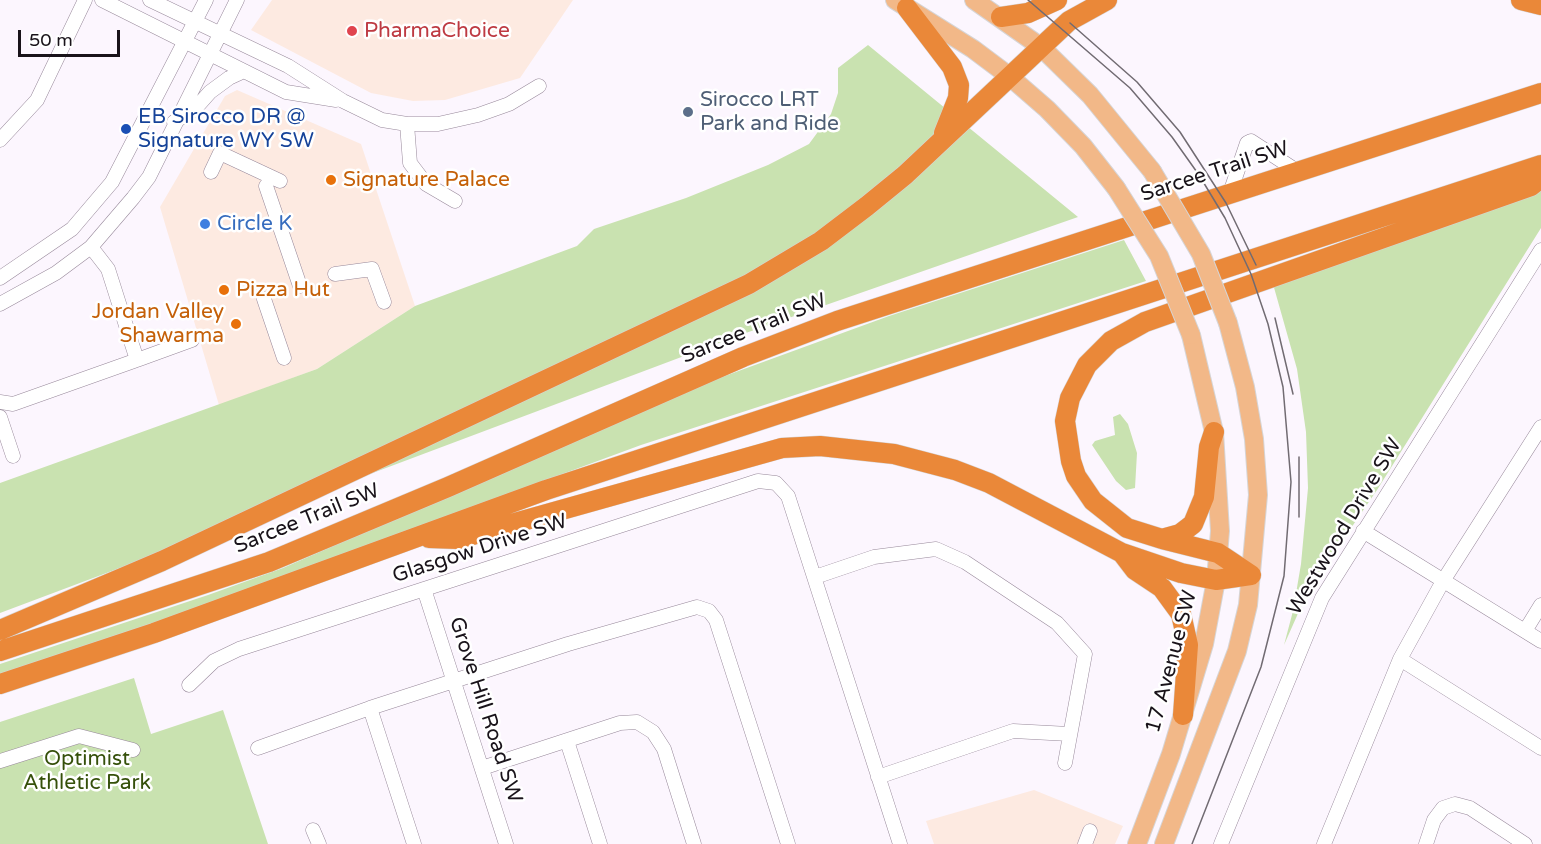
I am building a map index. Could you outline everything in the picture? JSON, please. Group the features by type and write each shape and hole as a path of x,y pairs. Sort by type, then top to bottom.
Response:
{"highway":[{"path":"1001,17 1028,13 1057,0"},
{"path":"0,630 162,561 749,285 821,241 905,175 1069,21 1107,0"},
{"path":"1521,0 1541,5"},
{"path":"901,4 952,67 959,85 954,110 941,140"},
{"name":"Sarcee Trail SW","path":"0,651 269,562 448,487 699,375 805,332 1541,93"},
{"path":"0,684 154,633 567,483 1541,165"},
{"path":"1251,575 1218,553 1127,528 1104,512 1085,490 1074,469 1065,422 1070,398 1077,381 1097,352 1124,333 1161,315 1531,186 1541,178"},
{"path":"1162,539 1180,534 1193,524 1204,497 1209,447 1214,432"},
{"path":"418,538 458,539 782,448 820,446 894,454 955,470 989,483 1122,553 1181,573 1216,580 1251,575"},
{"path":"1122,553 1135,570 1170,596 1181,614 1188,645 1183,715"}],"main road":[{"path":"974,0 1041,47 1090,95 1152,171 1201,254 1228,323 1245,387 1254,439 1258,495 1251,575 1238,651 1164,844"},
{"name":"17 Avenue SW","path":"901,4 973,49 1009,76 1054,116 1116,188 1159,256 1191,335 1214,432 1219,508 1216,580 1204,644 1183,715 1137,844"}],"street":[{"path":"0,140 37,100 85,0"},
{"path":"102,0 286,92 343,101"},
{"path":"150,0 288,66 343,101 382,120 407,124 438,124 478,115 508,104 539,86"},
{"path":"0,278 72,229 112,182 206,0"},
{"path":"0,304 56,273 91,247 112,225 148,177 218,33 237,0"},
{"path":"174,122 194,110 210,92 229,78 242,72"},
{"path":"407,124 410,163 426,184 455,201"},
{"path":"1230,193 1247,143 1251,141 1297,171"},
{"path":"211,172 220,153 280,181"},
{"path":"266,186 300,286"},
{"path":"91,247 108,269 137,360"},
{"name":"Westwood Drive SW","path":"1221,844 1313,618 1363,531 1541,250"},
{"path":"335,274 372,269 384,302"},
{"path":"264,299 284,358"},
{"path":"0,402 13,404 192,340"},
{"path":"0,417 13,456"},
{"path":"1324,844 1400,659 1443,580 1541,427"},
{"name":"Glasgow Drive SW","path":"189,685 214,661 239,649 759,481 776,483 788,496 815,577"},
{"path":"1363,531 1541,641"},
{"path":"900,844 815,577 874,557 936,549 965,562 1057,623 1085,654 1065,763"},
{"name":"Grove Hill Road SW","path":"424,589 506,844"},
{"path":"1525,631 1541,605"},
{"path":"258,748 370,708 568,644 697,607 709,611 716,620 788,844"},
{"path":"1400,659 1541,748"},
{"path":"370,708 414,844"},
{"path":"482,768 620,723 637,722 653,732 664,749 694,844"},
{"path":"878,777 1013,731 1069,734"},
{"path":"0,761 79,736 133,750"},
{"path":"567,741 600,844"},
{"path":"1426,844 1434,820 1443,808 1455,804 1470,808 1525,844"},
{"path":"313,830 319,844"}],"shaded area":[{"path":"272,0 573,0 520,78 445,100 413,101 371,93 251,30"},
{"path":"237,90 361,144 415,306 317,369 219,405 160,207 225,96"},
{"path":"1034,790 1123,826 1115,844 934,844 926,821"}],"green space":[{"path":"868,45 1078,217 740,335 0,613 0,483 317,369 415,306 577,246 594,229 686,198 768,165 809,144 831,114 838,93 838,68"},
{"path":"1541,189 1541,228 1377,490 1308,591 1284,645 1293,611 1301,564 1308,488 1306,432 1297,369 1273,284"},
{"path":"1124,240 1146,281 641,445 181,615 0,675 0,664 283,568 692,388 889,316"},
{"path":"1120,414 1128,424 1137,453 1135,488 1126,490 1116,481 1092,445 1095,441 1115,435 1113,417"},
{"name":"Optimist Athletic Park","path":"134,678 151,734 223,710 268,844 0,844 0,722"}],"tram line":[{"path":"1028,0 1130,88 1172,137 1199,175 1225,218 1251,274 1268,324 1283,387 1291,482 1284,576 1261,667 1192,844"},
{"path":"1070,23 1137,82 1180,132 1226,203 1256,265"},
{"path":"1275,318 1293,394"},
{"path":"1299,457 1299,517"}],"place":[{"name":"PharmaChoice","path":"352,31"},
{"name":"Sirocco LRT Park and Ride","path":"688,112"},
{"name":"EB Sirocco DR @ Signature WY SW","path":"126,129"},
{"name":"Signature Palace","path":"331,180"},
{"name":"Circle K","path":"205,224"},
{"name":"Pizza Hut","path":"224,290"},
{"name":"Jordan Valley Shawarma","path":"236,324"}]}
